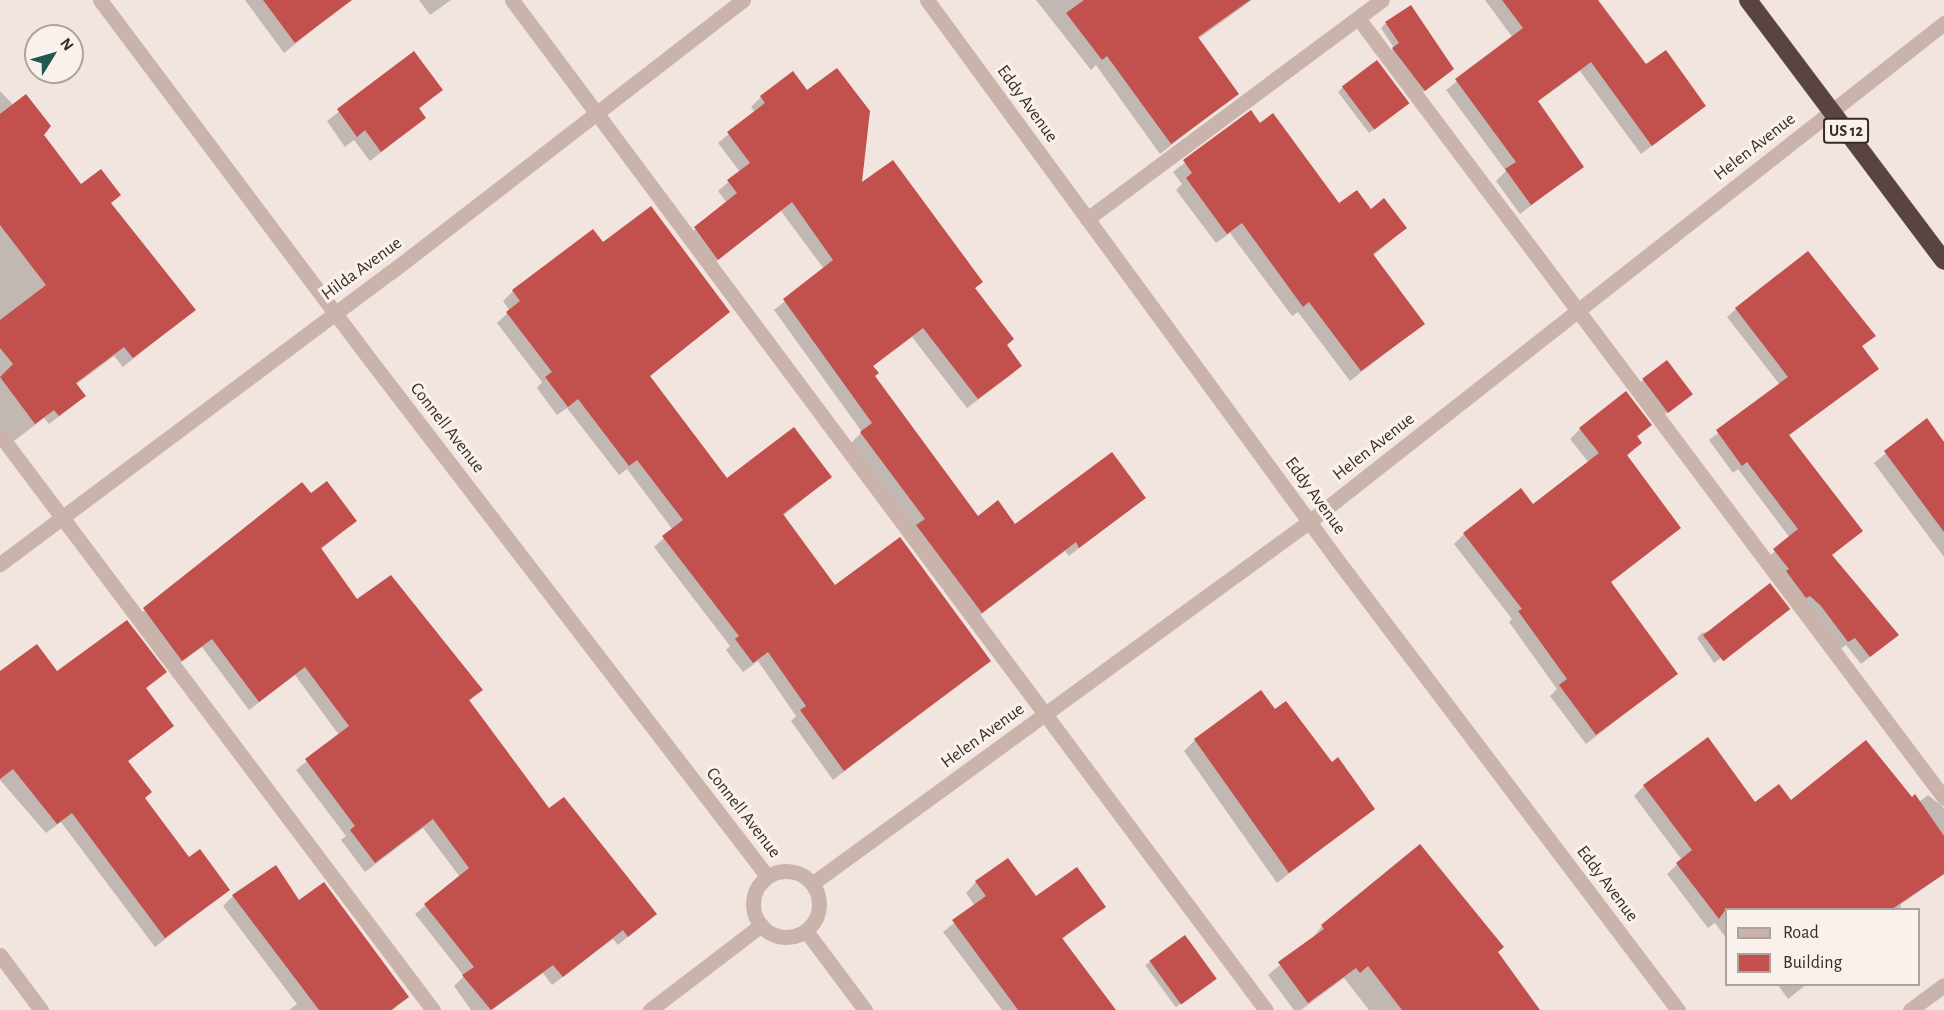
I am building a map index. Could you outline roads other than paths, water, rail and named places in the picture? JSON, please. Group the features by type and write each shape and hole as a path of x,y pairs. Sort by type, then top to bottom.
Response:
{"highway":[{"name":"US 12","path":"1748,0 1944,261"}],"street":[{"name":"Connell Avenue","path":"100,0 335,313 767,876"},
{"path":"512,0 1266,1010"},
{"name":"Hilda Avenue","path":"0,564 599,114 743,0"},
{"name":"Eddy Avenue","path":"927,0 1310,521 1678,1010"},
{"path":"1087,219 1382,0"},
{"path":"1358,18 1576,313 1944,798"},
{"name":"Helen Avenue","path":"813,883 1310,521 1944,23"},
{"path":"0,435 433,1010"},
{"path":"790,870 813,883 820,901 819,912 806,931 784,938 761,925 753,901 755,890 767,876 790,870"},
{"path":"650,1010 761,925"},
{"path":"806,931 865,1010"},
{"path":"0,955 41,1010"},
{"path":"1910,1010 1944,985"}]}
